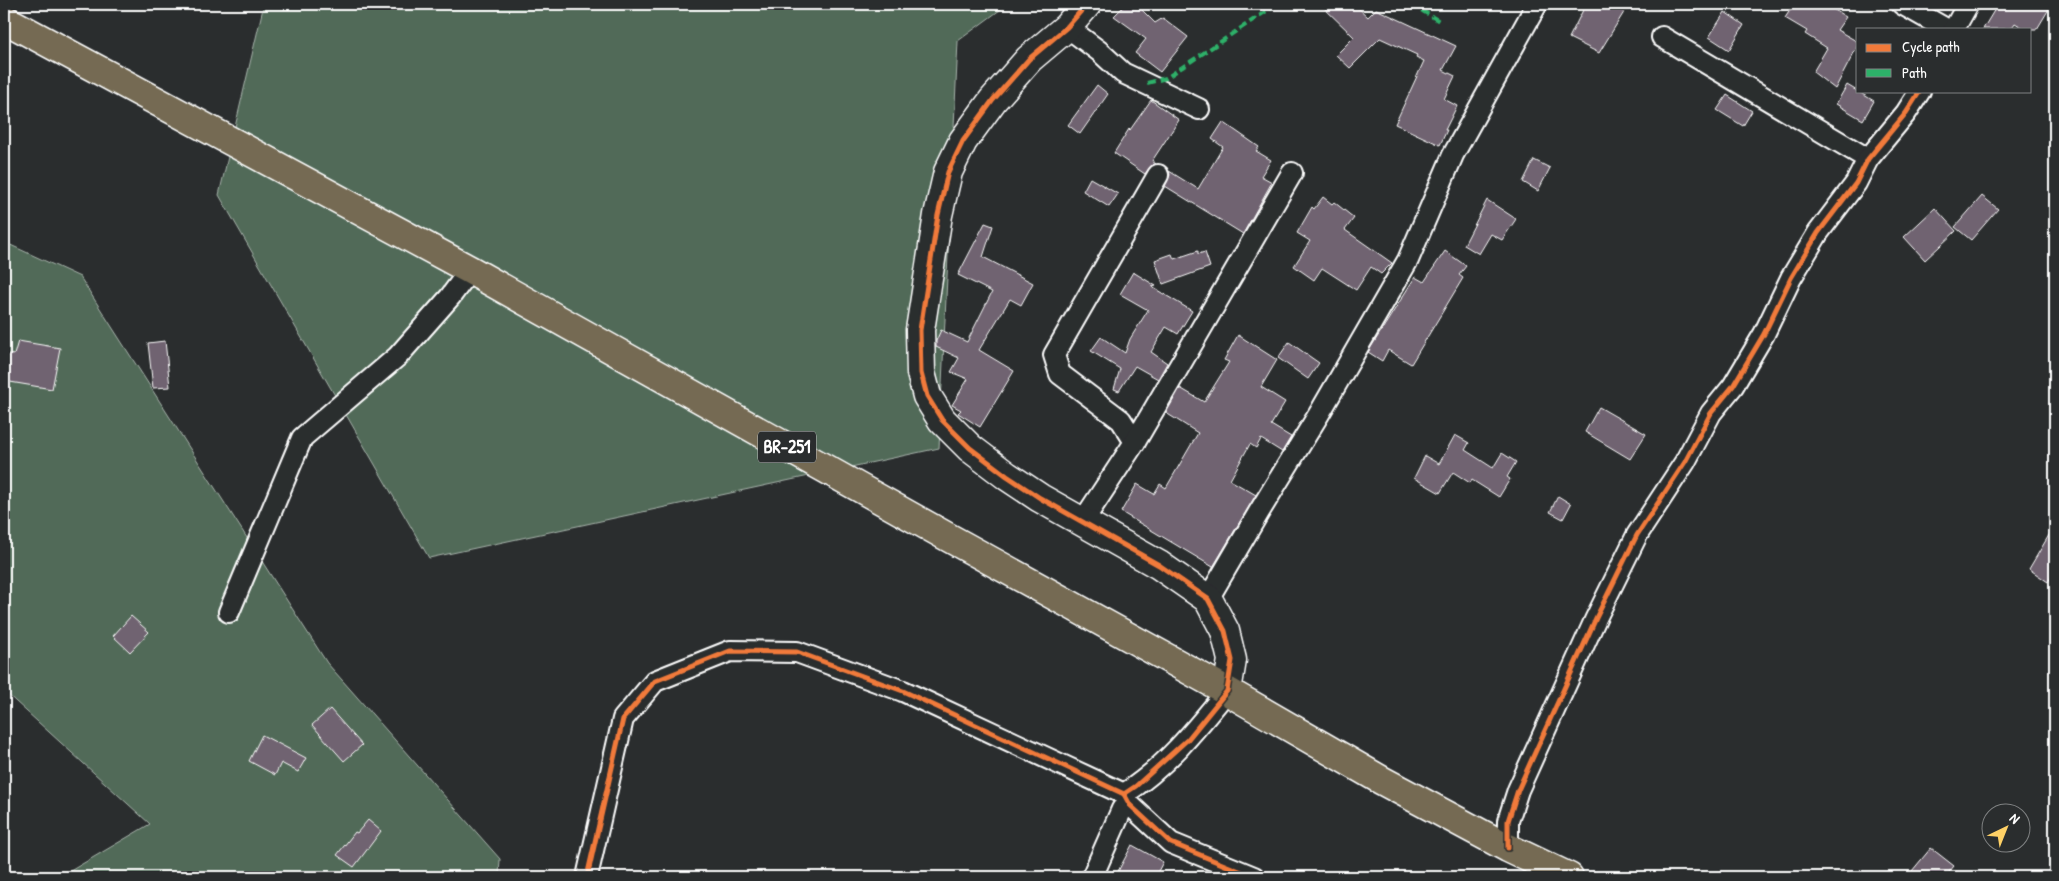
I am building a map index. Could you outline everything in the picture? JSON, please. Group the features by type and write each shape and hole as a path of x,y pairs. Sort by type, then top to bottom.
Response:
{"main road":[{"name":"BR-251","path":"4,19 470,270 1227,691 1381,780 1558,875"}],"street":[{"path":"1087,4 1067,27 1029,59 993,100 963,141 948,172 938,215 920,330 921,373 927,396 942,420 970,448 1040,498 1159,565 1208,600 1225,631 1232,660 1227,691 1188,739 1136,786 1122,809 1092,877"},
{"path":"1208,600 1258,512 1319,414 1408,260 1453,155 1537,4"},
{"path":"1902,4 1944,28"},
{"path":"1955,28 1968,4"},
{"path":"1067,27 1100,51 1123,73 1199,109"},
{"path":"1662,37 1868,159"},
{"path":"1508,848 1508,821 1518,790 1596,618 1637,535 1685,462 1711,413 1733,386 1747,363 1764,334 1791,278 1818,233 1856,182 1868,159 1906,113 1919,92"},
{"path":"1083,521 1135,442 1292,173"},
{"path":"1135,442 1122,420 1060,374 1054,355 1158,176"},
{"path":"229,612 302,438 398,356 450,297 470,270"},
{"path":"587,877 623,719 655,681 730,651 797,652 903,691 1127,799 1171,843 1254,877"}],"green space":[{"path":"264,4 1008,4 958,41 939,448 429,558 219,195"},
{"path":"4,242 80,277 327,663 500,859 499,877 60,877 150,824 4,691"}],"building":[{"path":"1126,4 1136,4 1155,23 1163,18 1188,37 1160,72 1135,53 1146,39 1114,16"},
{"path":"1320,4 1354,4 1368,17 1376,9 1456,46 1443,70 1455,76 1444,99 1457,106 1440,145 1395,124 1424,61 1416,57 1417,55 1380,38 1350,68 1336,55 1354,37"},
{"path":"1586,4 1629,4 1599,53 1569,38"},
{"path":"1794,4 1825,4 1846,17 1837,30 1856,41 1856,49 1835,89 1813,72 1827,48 1805,34 1807,31 1785,18"},
{"path":"1998,4 2040,4 2049,9 2037,29 2023,28 2015,23 2012,28 1984,28"},
{"path":"1725,12 1744,25 1729,50 1709,37"},
{"path":"1097,85 1108,94 1080,134 1068,125"},
{"path":"1847,85 1874,101 1863,120 1836,104"},
{"path":"1727,95 1752,111 1743,126 1717,110"},
{"path":"1151,100 1179,120 1152,161 1156,164 1152,165 1145,174 1114,153"},
{"path":"1223,122 1259,147 1256,151 1271,160 1261,176 1272,182 1243,234 1165,186 1170,175 1169,171 1198,189 1223,147 1212,139"},
{"path":"1534,160 1550,168 1538,191 1523,182"},
{"path":"1090,178 1118,194 1109,207 1083,191"},
{"path":"1982,196 1998,209 1971,240 1955,227"},
{"path":"1323,197 1332,204 1334,202 1354,218 1345,230 1392,263 1381,274 1371,267 1356,290 1322,268 1314,280 1294,266 1310,241 1297,233 1312,207 1314,209"},
{"path":"1487,200 1516,219 1502,240 1491,234 1479,254 1464,245"},
{"path":"1935,208 1956,231 1925,260 1904,237"},
{"path":"985,223 993,226 983,257 1033,283 1021,305 1010,299 979,350 1014,371 980,427 958,413 961,410 952,405 968,379 951,372 959,358 936,347 936,341 941,330 967,342 992,292 958,275"},
{"path":"1198,251 1198,254 1205,252 1210,267 1163,284 1155,260 1172,254 1174,259"},
{"path":"1445,251 1466,266 1459,275 1463,278 1411,364 1388,350 1382,361 1368,352 1415,277 1424,282"},
{"path":"1133,272 1156,286 1152,287 1192,311 1178,334 1166,327 1151,352 1167,363 1158,379 1135,366 1119,391 1114,389 1120,369 1091,351 1101,337 1125,353 1130,339 1148,310 1120,294"},
{"path":"1238,335 1277,360 1261,387 1285,402 1271,425 1291,437 1282,452 1261,439 1256,448 1250,444 1230,480 1256,495 1213,567 1121,512 1137,484 1154,494 1160,484 1166,488 1198,433 1166,413 1180,388 1204,402 1229,362 1224,360"},
{"path":"18,341 60,348 52,389 4,381 7,354 14,355"},
{"path":"165,341 170,387 153,388 148,343"},
{"path":"1289,342 1319,363 1308,379 1278,358"},
{"path":"1599,407 1646,434 1630,459 1585,432"},
{"path":"1455,435 1469,443 1465,450 1493,468 1502,453 1516,462 1507,477 1510,479 1499,497 1472,480 1470,483 1453,472 1440,493 1414,478 1425,456 1439,464"},
{"path":"1558,496 1571,504 1563,519 1550,512"},
{"path":"2055,525 2055,570 2048,582 2029,569"},
{"path":"131,616 149,632 130,652 113,636"},
{"path":"330,709 362,745 344,761 312,725"},
{"path":"262,735 306,758 298,772 281,763 275,775 249,761"},
{"path":"368,820 381,831 354,867 337,855 355,832 357,833"},
{"path":"1132,845 1163,862 1155,877 1115,877"},
{"path":"1931,848 1954,866 1945,877 1907,877"}],"marked path":[{"path":"1147,83 1166,78 1277,4"},
{"path":"1411,4 1441,22"}],"cycle path":[{"path":"1087,4 1067,27 1029,59 993,100 963,141 948,172 938,215 920,330 921,373 927,396 942,420 970,448 1040,498 1159,565 1208,599 1225,631 1232,660 1227,691 1188,739 1136,786 1124,794"},
{"path":"1508,848 1508,821 1518,790 1596,618 1637,535 1685,462 1711,413 1733,386 1764,334 1791,278 1818,233 1856,183 1868,159 1906,113 1919,92"},
{"path":"587,877 623,719 655,681 730,651 797,652 903,691 1124,794 1130,805 1171,843 1254,877"}]}
